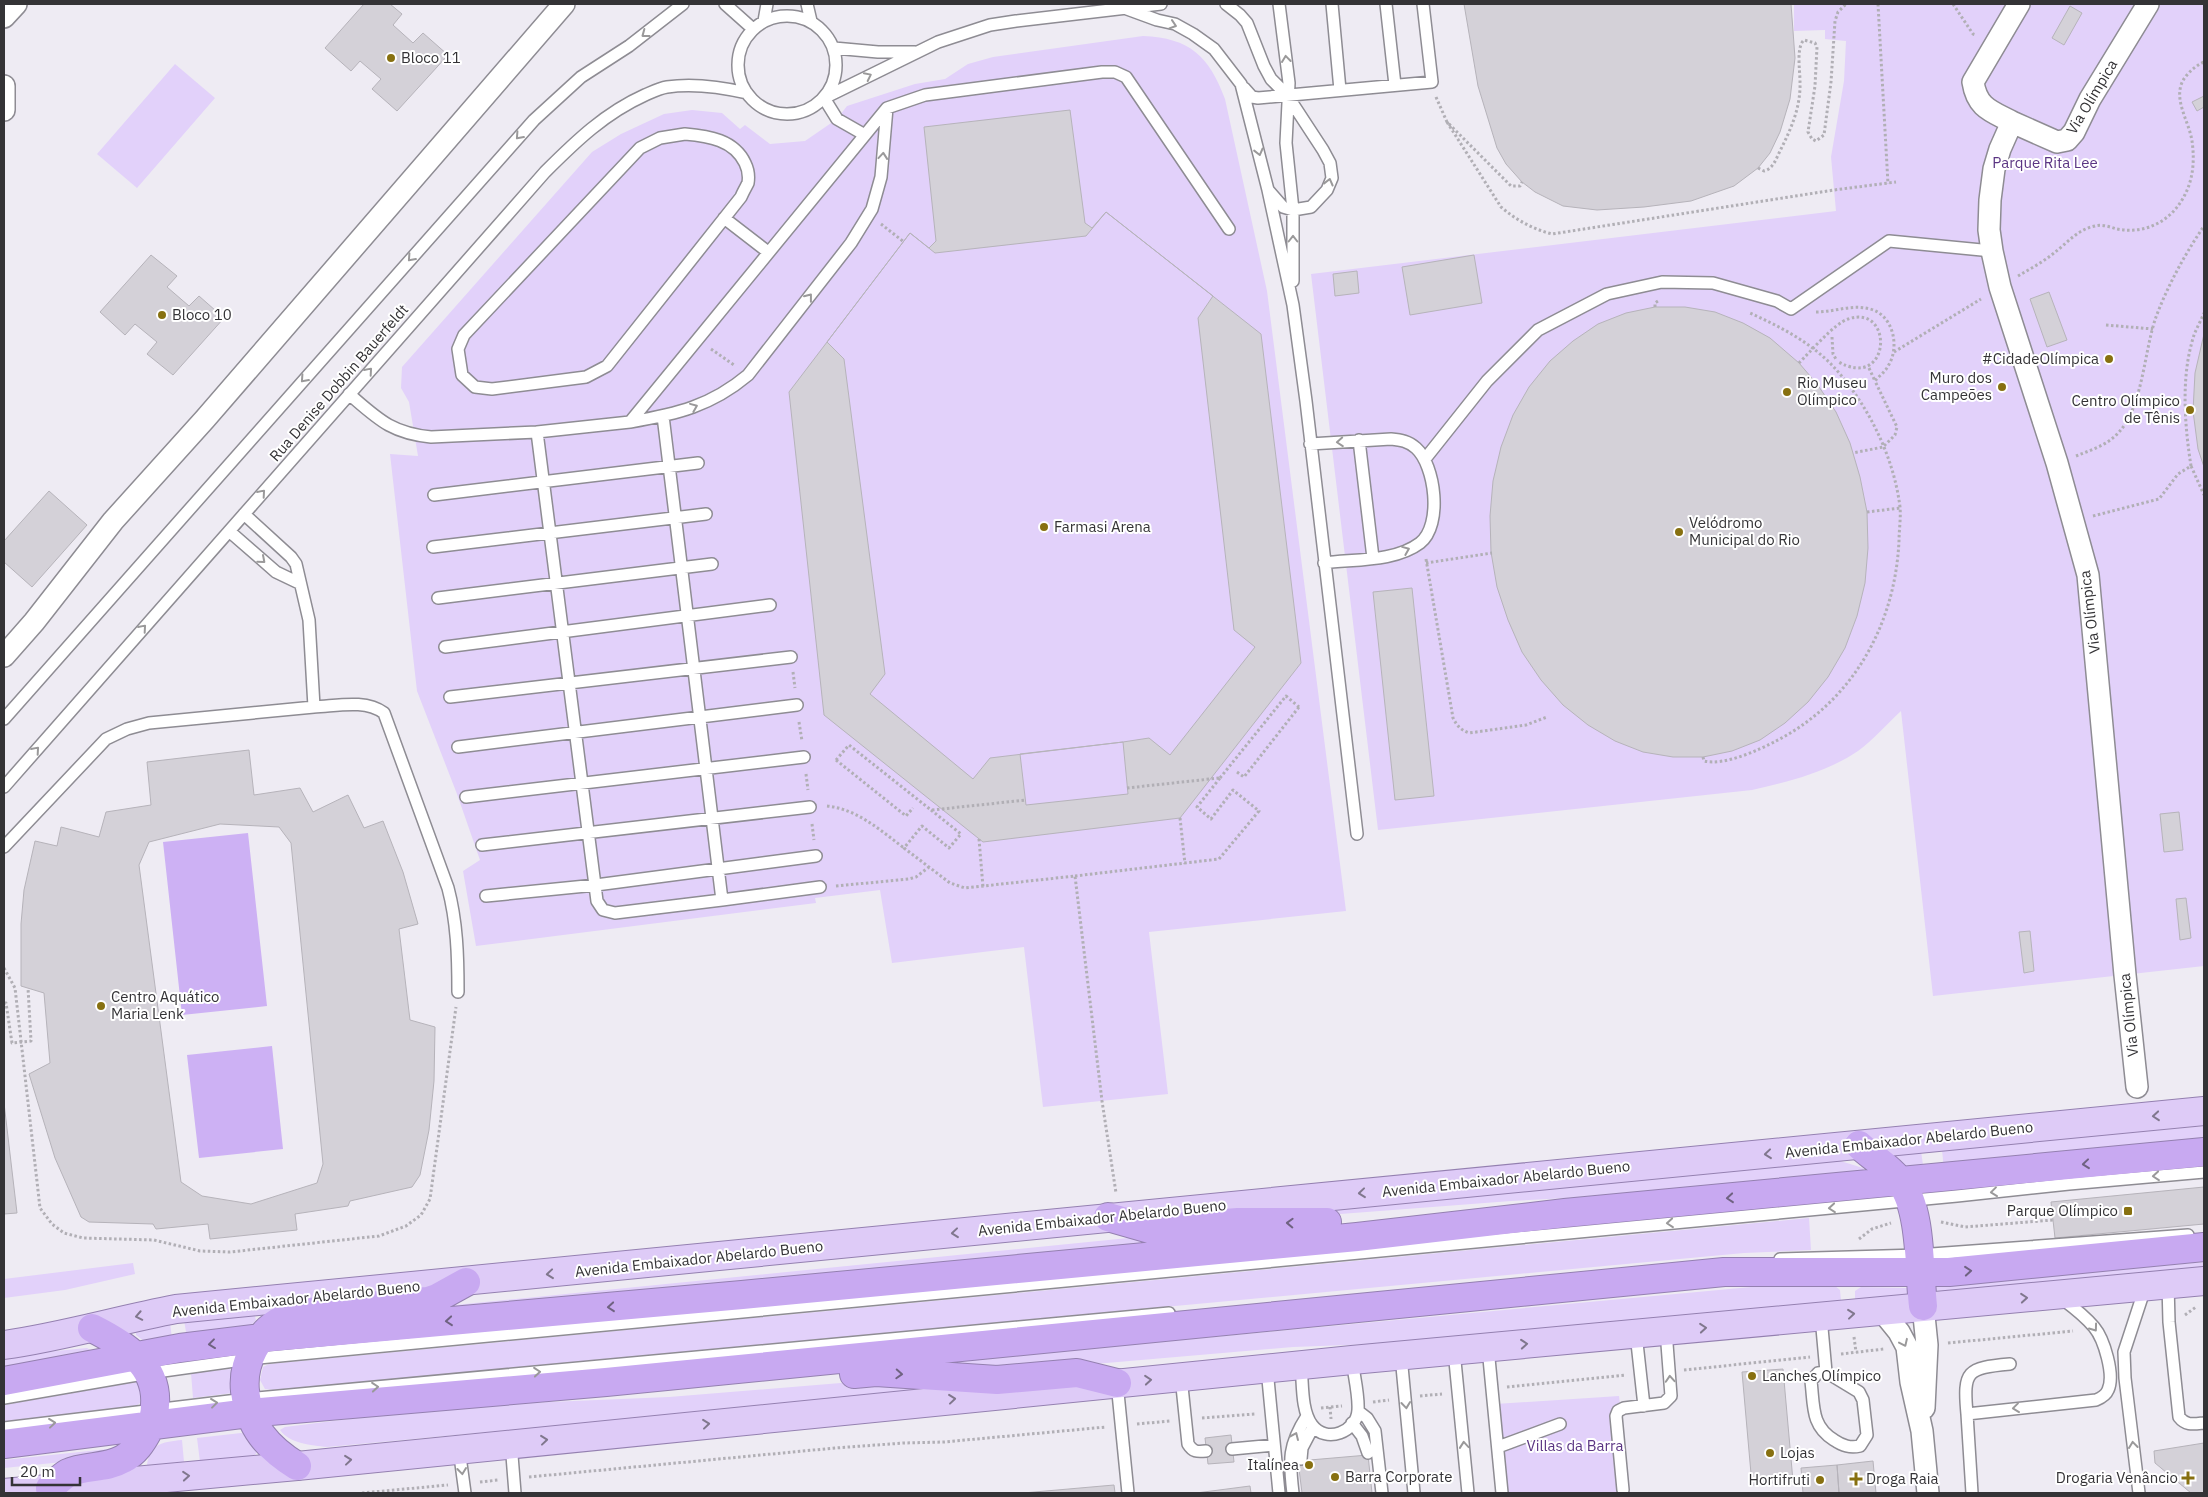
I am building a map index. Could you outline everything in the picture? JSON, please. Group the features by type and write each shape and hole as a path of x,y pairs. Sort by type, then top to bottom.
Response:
{"highway":[{"path":"1859,1145 1885,1165 1914,1220 1923,1306"},
{"path":"4,1382 143,1364 180,1348 255,1348 742,1295 1357,1237 1565,1213 1903,1201 2204,1152"},
{"path":"1112,1208 1150,1229 1238,1222 1324,1222 1499,1207 1565,1213"},
{"path":"4,1444 153,1418 247,1406 606,1382 1724,1272 1919,1264 1997,1268 2204,1247"},
{"path":"297,1466 276,1453 257,1428 247,1406 245,1374 255,1348 277,1322 303,1312 428,1300 437,1298 466,1282"},
{"path":"50,1488 66,1474 74,1471 110,1466 125,1458 140,1446 153,1418 154,1384 143,1364 123,1345 92,1328"},
{"path":"606,1382 665,1386 701,1386 876,1372 996,1380 1077,1373 1117,1383"}],"main road":[{"name":"Avenida Embaixador Abelardo Bueno","path":"4,1345 41,1340 176,1309 466,1282 1112,1208 1859,1145 2204,1111"},
{"path":"4,1493 297,1466 1352,1360 1923,1306 2204,1282"}],"street":[{"path":"4,18 16,4"},
{"path":"4,656 34,622 112,521 205,419 564,4"},
{"name":"Via Olímpica","path":"2019,4 1973,82 1975,95 1983,106 2012,122 2057,142 2067,140 2074,132 2090,99 2148,4"},
{"path":"4,86 4,110"},
{"name":"Via Olímpica","path":"2012,122 2000,149 1994,169 1989,230 2000,287 2057,463 2088,575 2125,975 2138,1087"},
{"path":"1922,1431 1927,1366 1923,1306"},
{"path":"1882,1311 1899,1332 1907,1347 1911,1382 1922,1431 1928,1493"}],"lane":[{"name":"Rua Denise Dobbin Bauerfeldt","path":"4,719 534,120 581,77 629,46 683,4"},
{"path":"725,4 753,29"},
{"path":"764,21 767,4"},
{"path":"807,4 811,22"},
{"path":"824,98 834,83 837,65 834,48 825,33 811,22 800,17 788,16 764,21 753,29 744,40 739,53 738,67 741,81 747,94 760,106 776,113 793,114 810,109 824,98 871,74 904,60 915,52 938,42 990,26 1016,20 1161,4"},
{"path":"1226,4 1240,15 1246,23 1272,79 1287,95 1330,163 1332,178 1327,190 1311,207 1292,210 1283,208 1268,190"},
{"path":"1279,4 1288,83 1286,143 1292,210 1293,305"},
{"path":"1332,4 1340,90"},
{"path":"1386,4 1396,85"},
{"path":"1127,9 1157,20 1175,24 1194,34 1214,49 1252,97 1264,98 1432,82 1423,4"},
{"path":"834,48 878,52 915,52"},
{"path":"630,422 696,338 887,108 925,95 1102,72 1115,72 1126,77 1229,229"},
{"path":"1242,84 1293,305 1358,834"},
{"name":"Rua Denise Dobbin Bauerfeldt","path":"4,787 546,172 598,122 626,104 665,87 696,85 747,94"},
{"path":"824,98 837,119 865,135"},
{"path":"349,394 390,427 416,435 431,436 537,432 630,422 687,410 720,396 735,387 748,375 851,243 872,209 881,176 887,108"},
{"path":"685,134 708,136 726,143 740,153 747,168 748,182 741,197 724,218 607,366 586,377 492,389 475,387 462,375 458,348 464,336 640,148 660,138 685,134"},
{"path":"724,218 768,252"},
{"path":"1425,458 1487,382 1538,330 1607,294 1662,282 1713,283 1777,301 1791,309 1889,240 1992,251"},
{"path":"663,416 722,900"},
{"path":"537,432 598,901 603,910 615,913 820,887"},
{"path":"1310,444 1359,440 1404,440 1416,448 1425,458 1431,479 1435,512 1430,529 1422,541 1408,551 1373,558 1324,562"},
{"path":"1359,440 1373,558"},
{"path":"434,495 698,462"},
{"path":"244,514 291,557 296,564 308,620 314,707"},
{"path":"433,547 706,514"},
{"path":"229,531 276,572 299,583"},
{"path":"438,598 712,564"},
{"path":"445,648 770,605"},
{"path":"450,697 791,657"},
{"path":"4,848 106,739 127,729 149,723 364,704 376,708 384,714 448,888 454,909 458,950 458,992"},
{"path":"458,747 798,705"},
{"path":"466,797 804,757"},
{"path":"482,845 810,807"},
{"path":"486,896 596,885 816,856"},
{"path":"255,1348 1903,1201 2204,1172"},
{"path":"1770,1259 1919,1264 2204,1234"},
{"path":"1525,1280 1733,1260"},
{"path":"2157,1285 2169,1322 2179,1417 2183,1422 2190,1424 2204,1423"},
{"path":"2139,1493 2125,1378 2124,1352 2157,1285"},
{"path":"1967,1414 2096,1400 2108,1391 2110,1382 2104,1345 2096,1328 2058,1295"},
{"path":"247,1406 1178,1312"},
{"path":"1820,1317 1826,1372"},
{"path":"1623,1490 1616,1416 1618,1411 1624,1408 1664,1403 1671,1396 1666,1331"},
{"path":"1636,1334 1644,1406"},
{"path":"1488,1348 1502,1493"},
{"path":"1454,1351 1468,1493"},
{"path":"1400,1356 1414,1493"},
{"path":"1301,1366 1307,1416 1319,1432 1332,1435 1346,1431 1358,1411 1352,1360"},
{"path":"4,1398 143,1364"},
{"path":"1972,1493 1965,1389 1970,1375 1983,1366 2010,1364"},
{"path":"1267,1369 1279,1493"},
{"path":"1826,1372 1859,1392 1863,1400 1867,1436 1860,1446 1852,1448 1843,1446 1825,1435 1815,1420 1811,1381 1818,1373 1826,1372"},
{"path":"1181,1377 1188,1444 1192,1450 1197,1452 1206,1451"},
{"path":"1117,1383 1128,1493"},
{"path":"1358,1411 1367,1418 1375,1431 1382,1493"},
{"path":"1293,1493 1290,1451 1297,1431 1307,1416"},
{"path":"4,1428 153,1418"},
{"path":"1352,1423 1362,1436 1368,1453"},
{"path":"1498,1446 1560,1424"},
{"path":"1301,1459 1302,1448 1313,1426"},
{"path":"511,1443 515,1493"},
{"path":"1232,1449 1274,1444"},
{"path":"459,1449 465,1493"}],"path":[{"path":"1758,168 1764,171 1772,167 1789,133 1797,111 1800,85 1800,47 1804,40 1816,43 1817,47 1815,86 1808,132 1812,139 1816,140 1824,135 1831,82 1835,21 1838,12 1846,4"},
{"path":"1878,4 1888,184"},
{"path":"1953,4 1973,34 1995,44"},
{"path":"1894,352 2053,254 2073,236 2094,226 2137,230 2148,228 2167,218 2182,200 2192,180 2193,171 2192,139 2180,96 2181,82 2190,71 2204,62"},
{"path":"1432,82 1440,109 1447,122 1501,207 1536,230 1552,234 1896,182"},
{"path":"1447,122 1511,186 1520,186 1522,182"},
{"path":"2057,463 2102,446 2119,432 2132,413 2153,330 2184,257 2204,226"},
{"path":"1655,307 1655,303 1661,300"},
{"path":"1791,309 1819,312 1852,307 1872,309 1885,318 1893,331 1894,352 1888,366 1875,381"},
{"path":"1703,757 1704,761 1710,762 1733,758 1763,748 1790,734 1811,720 1839,694 1862,664 1879,633 1898,564 1900,508 1892,467 1862,405 1839,373 1811,347 1782,327 1749,312"},
{"path":"2204,314 2192,342 2186,382 2185,426 2191,466 2204,495"},
{"path":"1799,363 1841,322 1848,319 1856,318 1872,323 1881,337 1882,345 1879,353 1868,365 1852,368 1838,361 1833,354 1832,337"},
{"path":"2106,325 2153,330"},
{"path":"696,338 748,375"},
{"path":"1853,452 1883,448 1891,442 1897,427 1869,368"},
{"path":"2073,521 2159,499 2178,474 2191,466"},
{"path":"1867,512 1900,508"},
{"path":"1422,541 1453,718 1456,725 1463,731 1470,733 1526,726 1547,717"},
{"path":"1426,563 1492,553"},
{"path":"810,807 840,807 852,812 957,887 983,887 1219,859 1260,810 1233,790 1211,819 1197,807 1286,696 1299,707 1244,776 1237,772"},
{"path":"904,848 922,826 949,848 961,834 849,745 836,760 906,816 912,808"},
{"path":"1127,788 1220,778"},
{"path":"932,810 1026,800"},
{"path":"1180,818 1186,864"},
{"path":"979,839 983,887"},
{"path":"820,887 916,877 929,867"},
{"path":"1075,876 1102,1101 1112,1208"},
{"path":"4,968 15,988 40,1208 52,1224 64,1233 83,1238 154,1240 200,1251 230,1252 379,1236 406,1226 421,1215 430,1199 458,992"},
{"path":"4,1003 6,1003 12,1043 31,1041 28,988"},
{"path":"1856,1246 1859,1239 1903,1201"},
{"path":"1941,1222 1965,1227 2053,1220"}],"green space":[{"name":"Parque Rita Lee","path":"1794,4 2204,4 2204,966 1933,996 1901,711 1858,751 1833,765 1807,775 1752,790 1378,830 1311,274 1836,211 1831,157 1844,81 1846,41 1825,39 1825,30 1794,31"},
{"path":"1143,36 1173,41 1185,45 1196,52 1212,71 1225,99 1267,291 1346,911 1149,932 1168,1094 1043,1107 1024,947 892,963 880,890 815,898 816,903 476,946 463,871 480,860 457,794 417,691 390,454 418,456 409,402 401,388 402,367 592,152 621,134 664,114 692,110 722,113 740,129 745,125 770,144 805,141 837,119 847,106 915,84 945,79 968,64 993,57"},
{"path":"175,64 215,98 137,188 97,154"},
{"path":"2204,1126 2204,1138 2069,1157 1944,1170 1942,1150"},
{"path":"1921,1151 1924,1172 1913,1173 1891,1156"},
{"path":"1834,1159 1863,1168 1867,1173 1742,1189 1511,1201 1301,1217 1289,1213"},
{"path":"1809,1218 1811,1250 1744,1253 274,1390 265,1389 260,1380 263,1367 269,1364"},
{"path":"1218,1229 1265,1232 306,1324 305,1320"},
{"path":"2204,1262 2204,1270 1935,1297 1933,1287"},
{"path":"133,1263 135,1274 65,1290 4,1298 4,1279"},
{"path":"1762,1286 1835,1286 1840,1290 1841,1301 1456,1341 1293,1347 1013,1371 932,1363"},
{"path":"1861,1287 1907,1288 1910,1294 1855,1301 1855,1291"},
{"path":"254,1313 256,1320 249,1328 187,1338 184,1320"},
{"path":"170,1322 172,1339 145,1342 136,1335 136,1329"},
{"path":"87,1348 92,1351 4,1368 4,1356"},
{"path":"230,1369 233,1372 232,1393 193,1398 191,1373"},
{"path":"877,1380 960,1388 327,1447 295,1441 284,1435 280,1430 285,1427 453,1406 669,1397"},
{"path":"136,1382 142,1392 140,1403 136,1406 4,1423 4,1405"},
{"name":"Villas da Barra","path":"1619,1396 1630,1493 1502,1493 1495,1404"},
{"path":"245,1434 257,1450 256,1454 249,1457 200,1462 197,1438"},
{"path":"182,1440 184,1462 147,1465 151,1452 158,1445"},
{"path":"111,1450 92,1459 4,1468 4,1460"}],"shaded area":[{"path":"248,833 267,1006 182,1015 163,842"},
{"path":"272,1046 283,1149 199,1158 187,1055"}],"building":[{"name":"Bloco 11","path":"364,4 390,4 402,14 393,25 413,43 423,33 448,55 397,111 372,89 381,79 360,61 351,71 325,48"},
{"path":"1464,4 1791,4 1795,58 1790,99 1780,132 1770,153 1758,168 1734,186 1691,201 1597,210 1563,206 1535,192 1522,182 1506,164 1497,148 1478,86"},
{"path":"2070,6 2082,13 2064,45 2052,38"},
{"path":"2204,96 2204,107 2197,111 2192,102"},
{"name":"Farmasi Arena","path":"1070,110 1085,223 1092,228 1106,212 1261,334 1301,663 1180,818 983,842 824,715 789,392 910,233 929,248 936,241 924,127"},
{"name":"Farmasi Arena","path":"1106,212 1213,296 1198,318 1234,630 1255,647 1170,755 1149,738 990,758 973,779 870,694 885,674 844,359 827,342 910,233 935,253 1086,236"},
{"name":"Bloco 10","path":"151,255 177,276 167,287 189,306 199,296 224,318 173,375 147,354 157,342 135,324 125,335 100,312"},
{"path":"1474,255 1482,303 1410,315 1402,267"},
{"path":"1357,271 1359,293 1335,296 1333,274"},
{"path":"2049,292 2067,340 2047,347 2030,299"},
{"name":"Velódromo Municipal do Rio","path":"1655,307 1685,307 1715,312 1743,323 1770,338 1799,363 1817,384 1836,412 1850,443 1860,477 1867,512 1868,548 1865,583 1857,616 1845,648 1828,677 1808,702 1785,723 1760,740 1732,751 1703,757 1673,757 1643,752 1615,741 1588,725 1563,705 1541,680 1522,652 1508,620 1497,587 1491,552 1490,516 1493,481 1501,447 1513,415 1529,387 1550,361 1573,341 1598,324 1626,313"},
{"path":"2204,334 2204,467 2198,449 2193,411 2195,373"},
{"path":"49,491 87,525 32,587 4,562 4,541"},
{"path":"1412,588 1434,796 1395,800 1373,592"},
{"path":"1123,742 1128,794 1026,805 1020,754"},
{"name":"Centro Aquático Maria Lenk","path":"249,750 254,795 300,788 313,812 348,795 364,828 383,821 403,872 418,924 399,929 410,1020 435,1027 434,1081 429,1130 420,1175 412,1187 350,1201 348,1206 295,1214 297,1230 210,1239 208,1224 156,1229 153,1224 89,1222 81,1217 55,1158 29,1074 50,1063 44,993 21,986 21,924 24,890 35,841 57,846 61,827 99,837 106,812 151,805 147,762","holes":["220,824 279,827 291,843 323,1164 317,1183 251,1204 202,1196 181,1182 139,865 149,842"]},
{"path":"2179,812 2183,850 2164,852 2160,814"},
{"path":"2186,898 2191,938 2180,940 2176,899"},
{"path":"2030,931 2034,971 2024,973 2019,932"},
{"path":"4,1103 17,1213 4,1214"},
{"name":"Parque Olímpico","path":"2204,1187 2204,1224 2055,1238 2051,1202"},
{"name":"Lojas","path":"1783,1369 1793,1481 1752,1485 1742,1372"},
{"path":"1231,1435 1234,1462 1208,1464 1205,1438"},
{"name":"Drogaria Venâncio","path":"2204,1443 2204,1493 2191,1493 2155,1463 2154,1451"},
{"name":"Barra Corporate","path":"1368,1455 1372,1493 1302,1493 1298,1461"},
{"name":"Droga Raia","path":"1873,1461 1876,1493 1839,1493 1837,1465"},
{"name":"Hortifruti","path":"1837,1465 1839,1493 1803,1493 1801,1468"},
{"path":"1114,1485 1115,1493 1023,1493"},
{"path":"1250,1486 1251,1493 1196,1493"}],"place":[{"name":"Bloco 11","path":"391,58"},
{"name":"Bloco 10","path":"162,315"},
{"name":"#CidadeOlímpica","path":"2109,359"},
{"name":"Muro dos Campeões","path":"2002,387"},
{"name":"Rio Museu Olímpico","path":"1787,392"},
{"name":"Centro Olímpico de Tênis","path":"2190,410"},
{"name":"Farmasi Arena","path":"1044,527"},
{"name":"Velódromo Municipal do Rio","path":"1679,532"},
{"name":"Centro Aquático Maria Lenk","path":"101,1006"},
{"name":"Parque Olímpico","path":"2128,1211"},
{"name":"Lanches Olímpico","path":"1752,1376"},
{"name":"Lojas","path":"1770,1453"},
{"name":"Italínea","path":"1309,1465"},
{"name":"Barra Corporate","path":"1335,1477"},
{"name":"Drogaria Venâncio","path":"2188,1478"},
{"name":"Droga Raia","path":"1856,1479"},
{"name":"Hortifruti","path":"1820,1480"}]}
